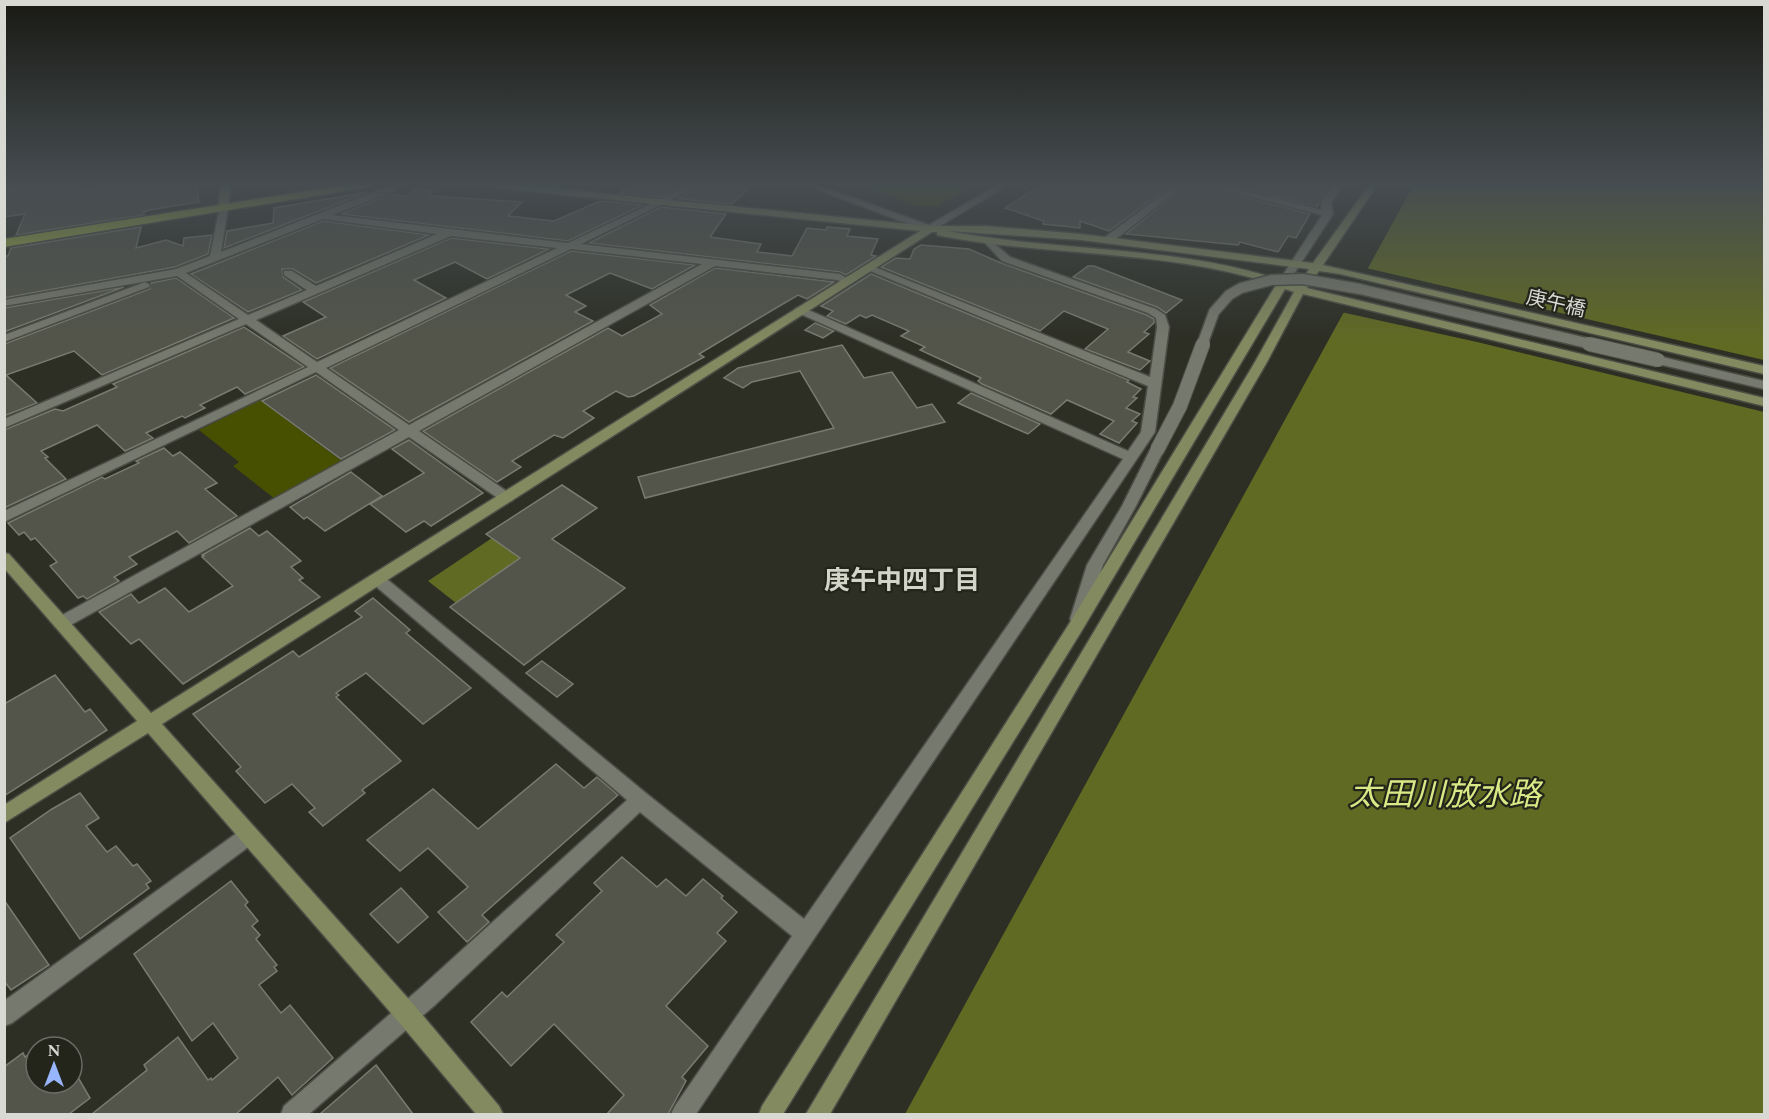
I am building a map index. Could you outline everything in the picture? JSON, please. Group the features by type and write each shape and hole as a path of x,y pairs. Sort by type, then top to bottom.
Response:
{"highway":[{"path":"4,243 45,236"}],"street":[{"path":"215,257 218,236"},
{"path":"4,339 270,236"},
{"path":"4,424 440,236"},
{"path":"478,236 840,278 847,281"},
{"path":"4,517 590,236"},
{"path":"4,815 918,236"},
{"path":"953,236 989,242 1146,256 1252,274 1300,291 1764,402"},
{"name":"庚午橋","path":"1066,236 1297,263 1340,271 1764,370"},
{"path":"1108,240 1113,236"},
{"path":"770,1114 1075,628 1282,284 1314,236"},
{"path":"817,1114 1262,362 1300,291 1338,236"},
{"path":"683,1114 1148,432 1163,327 1161,317 1006,259 989,242"},
{"path":"61,623 712,263"},
{"path":"868,267 1155,384"},
{"path":"1282,284 1317,267"},
{"path":"4,303 178,272 507,498"},
{"path":"288,273 315,290"},
{"path":"1075,628 1095,565 1129,506 1180,406 1214,312 1228,295 1254,283 1303,279 1360,288 1764,385"},
{"path":"800,310 1131,457"},
{"path":"4,558 406,1013 491,1114"},
{"path":"377,579 640,800 805,933"},
{"path":"292,1114 640,800"},
{"path":"4,1015 248,836"}],"shaded area":[{"path":"260,400 343,462 275,499 233,466 239,462 199,430"}],"water":[{"name":"太田川放水路","path":"1385,236 1764,236 1764,1114 905,1114"},
{"path":"492,538 520,558 456,603 428,581"}],"pier":[{"path":"1366,268 1764,360 1764,412 1477,342 1341,312"}],"building":[{"path":"84,236 139,236 136,248 166,240 183,246 184,238 212,236 208,254 175,267 4,298 4,256 8,256 11,248"},
{"path":"226,236 254,236 224,248"},
{"path":"285,236 426,236 316,283 293,269 282,269 283,277 302,290 248,312 191,274"},
{"path":"528,236 578,236 568,241"},
{"path":"603,236 711,236 761,244 757,252 792,256 803,236 878,239 871,255 876,256 846,275 840,272 589,243"},
{"path":"1149,236 1288,236 1278,252 1240,242 1238,245"},
{"path":"451,238 549,249 487,279 455,262 414,280 446,298 317,359 283,336 326,317 303,302"},
{"path":"921,245 969,249 1001,263 1147,315 1154,319 1154,323 1144,332 1149,334 1128,352 1150,361 1140,370 1085,349 1108,329 1064,311 1040,331 881,267 896,258 910,259 914,249"},
{"path":"571,251 695,265 652,289 610,273 566,295 586,306 575,312 593,321 409,422 330,368"},
{"path":"1088,266 1094,266 1182,300 1166,313 1157,307 1073,277"},
{"path":"715,268 834,282 807,299 798,295 699,354 704,357 634,396 628,397 616,391 583,411 594,418 563,438 554,435 512,461 521,467 497,482 423,431 608,328 622,336 662,314 650,305"},
{"path":"871,274 1129,380 1127,382 1141,389 1133,397 1137,398 1126,408 1140,414 1132,421 1137,423 1119,443 1100,434 1114,421 1067,400 1051,414 982,384 978,381 981,378 920,350 925,347 901,336 909,331 872,315 866,318 860,315 846,324 827,316 833,311 821,306"},
{"path":"176,278 234,318 102,375 74,351 6,375 37,403 4,416 4,344 150,289 151,283"},
{"path":"124,287 4,332 4,308"},
{"path":"815,323 834,331 823,338 805,330"},
{"path":"244,327 304,367 245,394 237,387 200,405 205,408 146,433 153,438 125,451 97,425 41,451 66,479 4,508 4,430 55,409 63,411 117,387 113,384"},
{"path":"842,345 864,378 892,372 917,408 932,404 945,422 645,498 638,477 834,428 800,371 752,382 743,388 724,378 738,368"},
{"path":"316,375 395,430 341,459 262,401"},
{"path":"971,393 1040,424 1028,434 958,403"},
{"path":"409,440 483,493 431,526 424,521 406,532 370,504 424,473 392,449"},
{"path":"164,448 173,456 180,452 217,483 205,489 237,516 189,543 177,531 129,557 137,564 114,577 119,581 87,599 83,596 78,598 50,566 57,562 35,538 31,540 24,532 19,535 8,523 102,477 105,479 139,463 136,461"},
{"path":"351,472 382,496 325,531 307,517 304,519 290,507"},
{"path":"562,485 597,508 552,539 625,588 524,665 450,607 520,558 486,534"},
{"path":"250,528 259,536 267,531 301,561 291,567 303,578 299,580 320,597 183,684 139,639 131,644 99,612 131,594 139,603 165,588 189,612 233,586 202,555"},
{"path":"373,598 410,630 406,633 471,688 423,724 366,673 336,693 339,695 336,697 401,761 362,790 365,793 323,826 309,812 315,808 292,784 265,803 236,771 241,767 193,714 293,651 299,657 362,617 355,611"},
{"path":"542,661 573,684 557,697 526,673"},
{"path":"55,675 85,712 90,709 107,730 4,796 4,704"},
{"path":"556,764 584,788 597,777 618,795 482,915 489,922 467,942 438,912 468,887 428,848 400,871 367,840 433,789 478,829"},
{"path":"80,793 99,818 86,826 107,852 116,846 133,866 137,864 151,881 146,884 149,888 80,939 10,838"},
{"path":"622,857 657,887 666,879 686,896 703,879 737,912 717,933 726,941 666,1006 708,1046 682,1077 686,1081 668,1114 607,1114 624,1095 554,1024 511,1066 471,1022 502,992 507,997 564,942 556,935 602,891 594,883"},
{"path":"231,881 248,902 245,905 258,921 252,926 260,935 256,939 277,965 274,967 277,971 259,985 281,1013 290,1005 333,1058 292,1095 278,1077 236,1114 92,1114 147,1070 144,1065 178,1037 208,1080 211,1078 212,1080 238,1058 213,1023 192,1041 134,954"},
{"path":"401,888 428,917 398,943 370,914"},
{"path":"4,900 49,965 11,990 4,981"},
{"path":"23,1053 24,1095 84,1095 84,1088 90,1098 69,1114 4,1114 4,1067"},
{"path":"376,1065 413,1114 320,1114"}],"district":[{"name":"庚午中四丁目","path":"902,580"}]}
